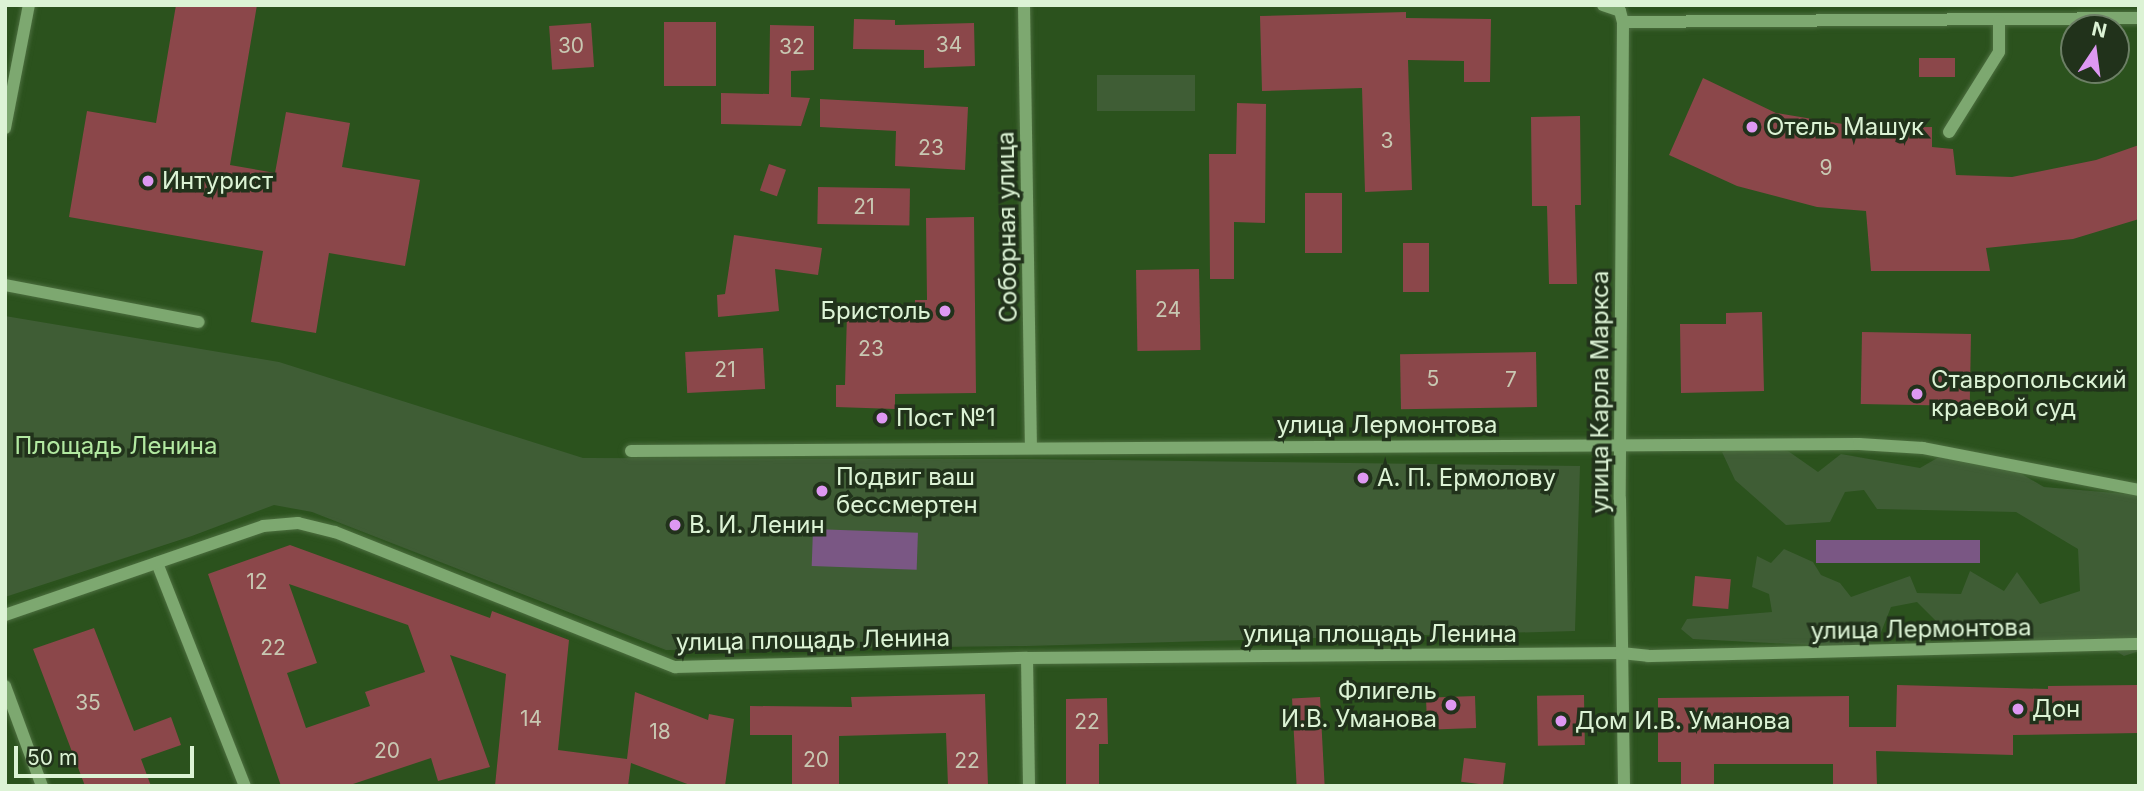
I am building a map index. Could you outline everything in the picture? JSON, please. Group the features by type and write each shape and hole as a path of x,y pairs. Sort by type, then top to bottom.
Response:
{"street":[{"path":"5,128 29,5"},
{"name":"Соборная улица","path":"1024,5 1031,448"},
{"path":"1603,5 1620,11 1623,22 2139,18"},
{"path":"1949,132 1999,52 1999,21"},
{"name":"улица Карла Маркса","path":"1623,22 1620,446 1624,786"},
{"path":"5,285 199,322"},
{"name":"улица Лермонтова","path":"631,451 1858,444 1923,448 2139,490"},
{"name":"улица площадь Ленина","path":"5,615 263,526 298,523 335,532 675,667 1027,658 1621,653"},
{"path":"157,563 245,786"},
{"name":"улица Лермонтова","path":"1621,653 1648,656 2139,644"},
{"path":"1027,658 1028,786"},
{"path":"5,687 10,713 42,786"}],"green space":[{"path":"1097,75 1195,75 1195,111 1097,111"},
{"name":"Площадь Ленина","path":"5,316 279,362 583,458 1025,459 1580,466 1575,631 1026,646 666,650 312,512 274,505 192,536 5,597"},
{"path":"1745,446 1788,451 1818,472 1841,454 1920,468 1939,457 2013,469 2044,487 2139,495 2139,651 2124,656 2097,639 2032,647 2022,623 1942,627 1917,602 1891,607 1878,640 1849,647 1693,639 1681,629 1687,619 1772,612 1769,594 1752,587 1757,556 1771,563 1784,549 1813,562 1821,575 1840,583 1851,597 1910,576 1917,593 1961,594 1970,571 2004,591 2017,572 2040,604 2080,591 2078,549 2016,512 1877,509 1864,490 1845,492 1830,522 1786,525 1735,480 1722,452"}],"shaded area":[{"path":"813,529 918,533 917,570 812,566"},
{"path":"1816,540 1980,540 1980,563 1816,563"}],"building":[{"path":"176,5 257,5 230,165 275,173 286,112 350,123 342,167 420,180 405,266 329,253 316,333 251,322 263,251 69,217 87,111 156,123"},
{"path":"1406,12 1406,18 1491,19 1490,82 1464,82 1464,61 1408,60 1412,190 1365,192 1362,88 1262,91 1260,16"},
{"path":"854,19 895,20 895,25 974,23 975,66 924,68 924,50 853,49"},
{"path":"664,22 716,22 716,86 664,86"},
{"path":"591,23 594,67 552,70 549,26"},
{"path":"770,25 814,26 814,70 791,71 791,97 810,98 801,126 721,124 721,93 769,94"},
{"path":"1919,58 1955,58 1955,77 1919,77"},
{"path":"1703,78 1776,113 1867,128 1932,127 1932,147 1953,149 1956,175 2012,177 2096,160 2139,145 2139,219 2073,239 1986,248 1990,271 1871,271 1866,211 1817,207 1737,186 1669,155"},
{"path":"820,99 968,107 965,170 895,166 896,131 820,127"},
{"path":"1237,103 1266,104 1265,223 1234,222 1234,279 1210,279 1209,154 1236,154"},
{"path":"1580,116 1581,205 1575,205 1577,284 1549,284 1547,206 1532,206 1531,117"},
{"path":"769,164 786,170 777,196 760,190"},
{"path":"818,187 910,189 909,226 817,224"},
{"path":"1305,193 1342,193 1342,253 1305,253"},
{"path":"974,217 976,393 895,394 895,409 836,407 836,385 845,385 847,313 915,315 915,300 927,300 926,218"},
{"path":"734,235 822,248 818,275 775,269 779,311 718,317 717,295 725,294"},
{"path":"1403,243 1429,243 1429,292 1403,292"},
{"path":"1199,269 1200,350 1137,351 1136,270"},
{"path":"1762,312 1764,391 1681,393 1680,324 1726,324 1726,313"},
{"name":"Ставропольский краевой суд","path":"1862,332 1971,334 1970,406 1861,404"},
{"path":"763,348 765,389 687,393 685,352"},
{"path":"1536,352 1537,407 1401,409 1400,354"},
{"path":"290,545 490,618 492,611 569,640 558,750 627,759 635,692 708,720 709,714 734,719 725,786 690,785 631,763 628,786 495,786 506,674 450,655 490,767 438,781 431,758 347,786 281,786 208,574","holes":["289,584 408,625 425,672 365,692 370,706 306,728 287,673 317,663"]},
{"path":"1695,576 1731,579 1728,609 1692,606"},
{"path":"94,628 134,731 171,717 181,745 141,759 151,786 85,786 33,649"},
{"path":"1897,685 2048,689 2048,686 2139,685 2139,733 2013,735 2013,755 1876,751 1877,786 1833,786 1833,764 1714,764 1714,786 1681,786 1681,762 1658,762 1658,698 1849,696 1849,727 1896,727"},
{"path":"985,694 988,786 948,786 946,733 839,736 839,786 792,786 792,735 750,735 750,706 852,707 851,697"},
{"name":"Дом И.В. Уманова","path":"1584,695 1585,745 1538,746 1537,696"},
{"name":"Флигель И.В. Уманова","path":"1475,696 1476,728 1427,730 1426,698"},
{"path":"1320,697 1325,786 1297,786 1292,698"},
{"path":"1107,698 1108,744 1099,744 1099,786 1066,786 1066,699"},
{"path":"1464,758 1506,763 1503,786 1461,782"}],"place":[{"name":"Отель Машук","path":"1752,127"},
{"name":"Интурист","path":"148,181"},
{"name":"Бристоль","path":"945,311"},
{"name":"Ставропольский краевой суд","path":"1917,394"},
{"name":"Пост №1","path":"882,418"},
{"name":"А. П. Ермолову","path":"1363,478"},
{"name":"Подвиг ваш бессмертен","path":"822,491"},
{"name":"В. И. Ленин","path":"675,525"},
{"name":"Флигель И.В. Уманова","path":"1451,705"},
{"name":"Дон","path":"2018,709"},
{"name":"Дом И.В. Уманова","path":"1561,721"}]}
